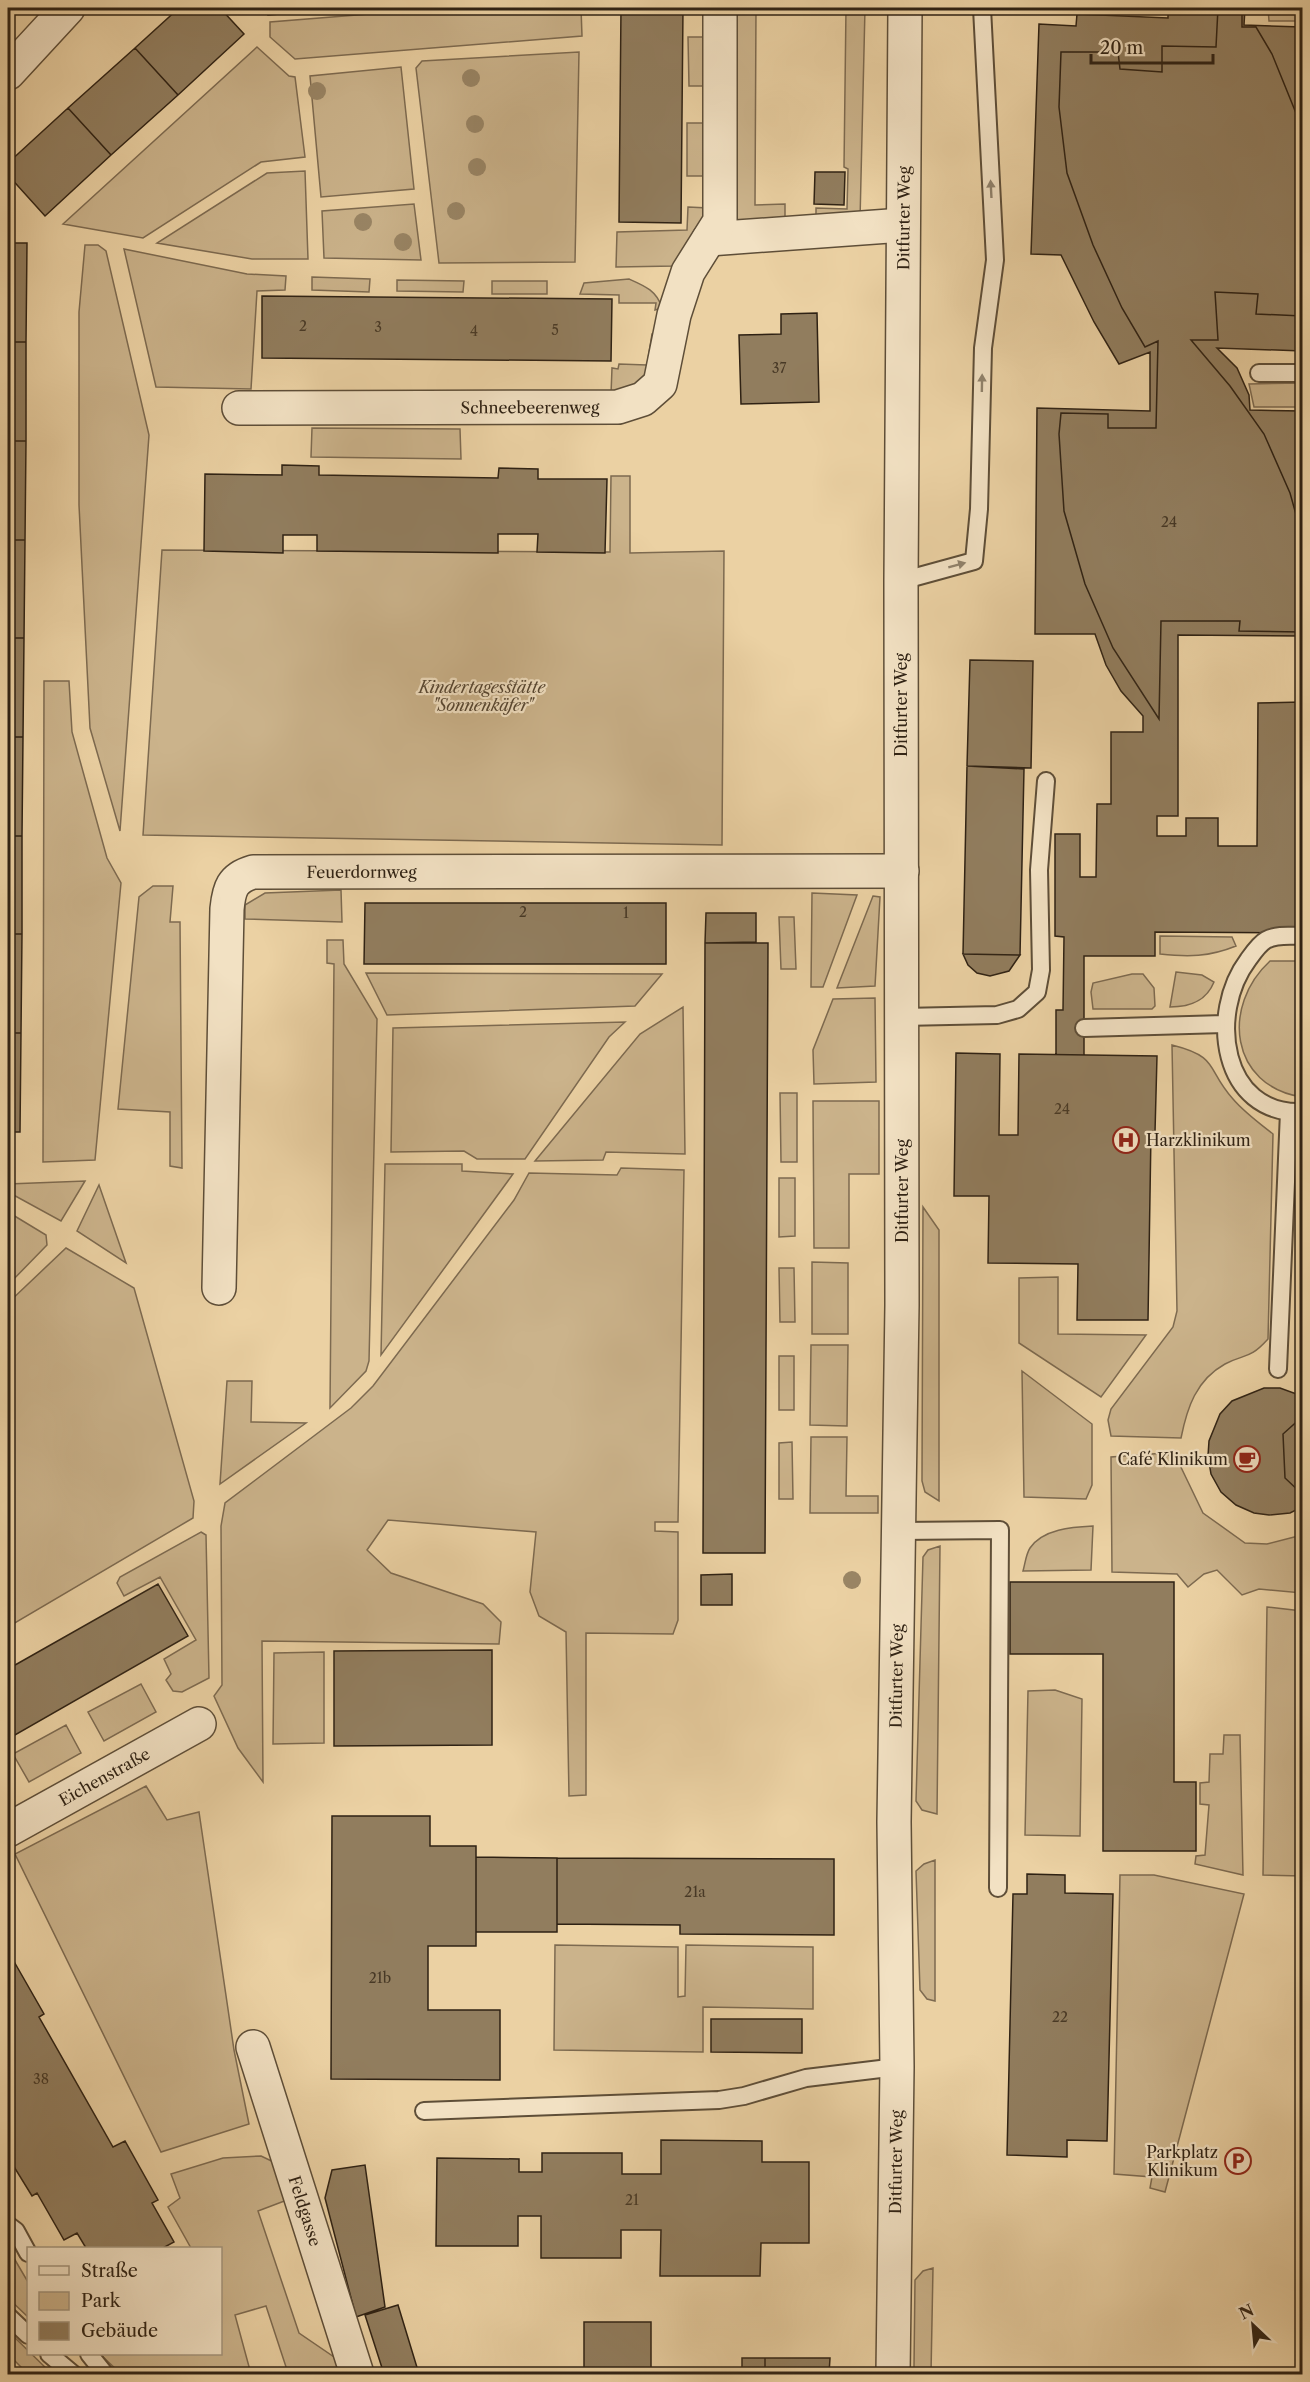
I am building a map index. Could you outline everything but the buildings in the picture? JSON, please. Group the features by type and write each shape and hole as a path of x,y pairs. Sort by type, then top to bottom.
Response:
{"street":[{"path":"8,74 68,8"},
{"name":"Schneebeerenweg","path":"239,408 618,407 637,403 660,384 674,315 688,272 720,221 722,214 720,8"},
{"name":"Ditfurter Weg","path":"893,2374 897,2067 894,1822 900,1531 901,580 905,8"},
{"path":"709,239 903,225"},
{"name":"Feuerdornweg","path":"219,1288 226,909 232,884 242,875 253,872 902,871"},
{"name":"Eichenstraße","path":"8,1830 199,1724"},
{"name":"Feldgasse","path":"253,2047 357,2374"}],"lane":[{"path":"901,580 974,561 979,509 983,348 994,260 982,8"},
{"path":"1259,373 1302,373"},
{"path":"902,1017 997,1015 1018,1009 1036,992 1041,970 1039,870 1046,782"},
{"path":"1278,1369 1296,1112 1265,1103 1240,1081 1230,1060 1224,1024 1232,985 1255,950 1267,939 1280,936 1302,936"},
{"path":"1084,1028 1224,1024"},
{"path":"900,1531 1000,1530 998,1888"},
{"path":"424,2111 719,2100 744,2096 806,2078 897,2067"},
{"path":"8,2225 16,2231 27,2251"},
{"path":"8,2316 27,2334"},
{"path":"50,2355 73,2374"},
{"path":"90,2355 105,2374"}],"green space":[{"path":"444,8 581,8 582,36 295,59 270,37 270,22"},
{"path":"728,8 756,8 755,205 785,204 785,222 748,224 737,220 732,212"},
{"path":"846,8 865,8 860,220 816,221 816,208 847,209 848,169 844,167"},
{"path":"1268,8 1302,8 1302,21 1269,21"},
{"path":"688,37 708,37 708,86 689,86"},
{"path":"257,47 289,76 295,77 305,157 261,162 143,238 63,224"},
{"path":"579,52 575,262 439,263 416,68 422,61"},
{"path":"401,67 414,189 321,197 310,76"},
{"path":"687,123 707,123 707,176 687,176"},
{"path":"305,171 308,259 252,259 157,243 267,173"},
{"path":"414,204 421,260 324,258 322,211"},
{"path":"688,207 708,208 702,229 675,266 616,267 617,232 687,230"},
{"path":"85,245 98,245 106,251 149,435 120,831 90,728 79,505 79,312"},
{"path":"124,249 247,274 286,276 285,290 257,291 251,389 156,387"},
{"path":"312,277 370,279 369,292 312,290"},
{"path":"629,279 654,293 662,308 655,310 656,303 619,303 619,295 580,294 584,283"},
{"path":"397,280 464,281 463,292 397,291"},
{"path":"492,281 547,281 547,294 492,294"},
{"path":"652,334 659,335 649,377 637,387 611,394 612,368 618,369 619,364 647,365"},
{"path":"1302,383 1302,407 1254,407 1249,384"},
{"path":"312,428 460,429 461,459 311,457"},
{"name":"Kindertagesstätte \"Sonnenkäfer\"","path":"611,476 630,476 630,553 724,551 722,845 143,835 162,550 610,552"},
{"path":"44,681 69,681 72,732 107,858 121,883 95,1160 43,1162"},
{"path":"153,886 173,886 170,922 180,922 182,1168 170,1166 170,1112 118,1109 139,897"},
{"path":"341,890 342,922 245,919 245,905 265,893"},
{"path":"812,893 857,895 823,987 811,987"},
{"path":"873,896 880,897 875,986 837,988"},
{"path":"779,917 794,917 796,969 781,969"},
{"path":"1160,936 1232,937 1236,946 1198,955 1160,954"},
{"path":"327,940 343,940 344,964 377,1019 369,1361 366,1371 330,1408 334,964 327,963"},
{"path":"1270,961 1302,961 1302,1097 1278,1090 1260,1077 1247,1061 1241,1042 1240,1021 1244,1000 1254,979"},
{"path":"1176,972 1202,975 1214,982 1202,999 1184,1006 1170,1007"},
{"path":"366,973 662,974 635,1006 387,1015"},
{"path":"1132,974 1143,974 1154,988 1155,1006 1152,1009 1093,1009 1091,992 1093,983"},
{"path":"875,998 876,1082 814,1084 813,1050 833,999"},
{"path":"683,1007 685,1154 606,1152 603,1160 535,1161 640,1034"},
{"path":"625,1022 609,1037 525,1159 477,1159 464,1151 391,1152 393,1028"},
{"path":"1172,1045 1198,1054 1205,1059 1237,1104 1273,1134 1268,1339 1252,1353 1225,1364 1207,1378 1194,1396 1181,1438 1111,1436 1108,1420 1111,1409 1173,1327 1177,1311"},
{"path":"780,1093 797,1093 797,1162 781,1162"},
{"path":"813,1101 879,1101 879,1174 849,1174 849,1248 814,1248"},
{"path":"385,1164 462,1164 462,1171 513,1174 381,1355"},
{"path":"621,1168 684,1170 678,1522 655,1522 655,1531 678,1532 678,1620 673,1634 586,1633 586,1795 569,1796 566,1632 539,1616 530,1592 536,1532 388,1520 367,1550 391,1573 483,1604 501,1622 499,1644 262,1641 263,1782 238,1748 214,1696 222,1685 221,1526 225,1503 351,1408 373,1386 514,1200 529,1173 617,1175"},
{"path":"779,1178 795,1178 795,1236 779,1237"},
{"path":"85,1181 61,1221 8,1192 8,1184"},
{"path":"99,1185 126,1263 77,1231"},
{"path":"923,1207 939,1230 939,1501 925,1492 922,1481"},
{"path":"8,1212 46,1235 47,1245 8,1285"},
{"path":"66,1248 134,1288 194,1501 193,1518 8,1627 8,1303"},
{"path":"812,1262 848,1263 848,1334 812,1334"},
{"path":"779,1268 794,1268 795,1322 780,1322"},
{"path":"1058,1277 1058,1334 1146,1335 1101,1397 1019,1343 1019,1278"},
{"path":"811,1345 848,1345 847,1426 810,1425"},
{"path":"779,1356 794,1356 794,1410 779,1410"},
{"path":"1022,1371 1092,1424 1092,1485 1086,1499 1024,1497"},
{"path":"227,1381 252,1381 251,1422 306,1423 220,1484"},
{"path":"811,1437 847,1437 846,1496 878,1496 878,1513 810,1513"},
{"path":"792,1442 793,1499 779,1499 779,1443"},
{"path":"1165,1453 1177,1459 1203,1513 1245,1543 1267,1544 1302,1535 1302,1593 1259,1589 1242,1595 1217,1570 1204,1574 1188,1587 1177,1574 1112,1572 1111,1457"},
{"path":"1093,1526 1091,1570 1023,1571 1030,1548 1042,1537 1067,1528"},
{"path":"201,1532 206,1535 209,1678 182,1692 173,1691 166,1680 171,1674 164,1659 196,1640 160,1577 124,1596 117,1583 120,1577"},
{"path":"940,1546 937,1814 922,1810 916,1801 923,1557 928,1550"},
{"path":"1267,1607 1302,1611 1302,1876 1263,1875"},
{"path":"324,1652 324,1743 273,1744 274,1653"},
{"path":"141,1684 156,1712 104,1741 88,1712"},
{"path":"1055,1690 1082,1699 1080,1836 1025,1835 1028,1691"},
{"path":"66,1725 81,1753 29,1782 13,1754"},
{"path":"1224,1735 1240,1735 1243,1875 1195,1864 1196,1856 1205,1855 1209,1805 1200,1804 1200,1783 1209,1782 1210,1754 1223,1754"},
{"path":"146,1786 167,1820 199,1812 234,2050 249,2124 161,2152 15,1854"},
{"path":"935,1860 935,2001 927,1999 920,1990 916,1871 924,1864"},
{"path":"1120,1875 1154,1875 1244,1894 1165,2192 1150,2188 1152,2177 1114,2174"},
{"path":"555,1945 678,1947 678,1997 685,1996 686,1945 813,1947 813,2009 703,2007 703,2052 554,2050"},
{"path":"261,2156 280,2165 287,2200 258,2211 299,2333 334,2357 340,2370 288,2373 266,2306 235,2315 251,2374 121,2374 101,2355 222,2355 222,2247 190,2247 168,2207 180,2198 171,2174 223,2158"},
{"path":"8,2248 27,2280 27,2316 8,2298"},
{"path":"933,2268 931,2374 917,2374 914,2367 915,2280 923,2271"},
{"path":"8,2331 27,2350 27,2355 33,2355 52,2374 28,2374 8,2354"}],"place":[{"name":"Harzklinikum","path":"1126,1140"},
{"name":"Café Klinikum","path":"1247,1459"},
{"name":"Parkplatz Klinikum","path":"1238,2161"}]}
